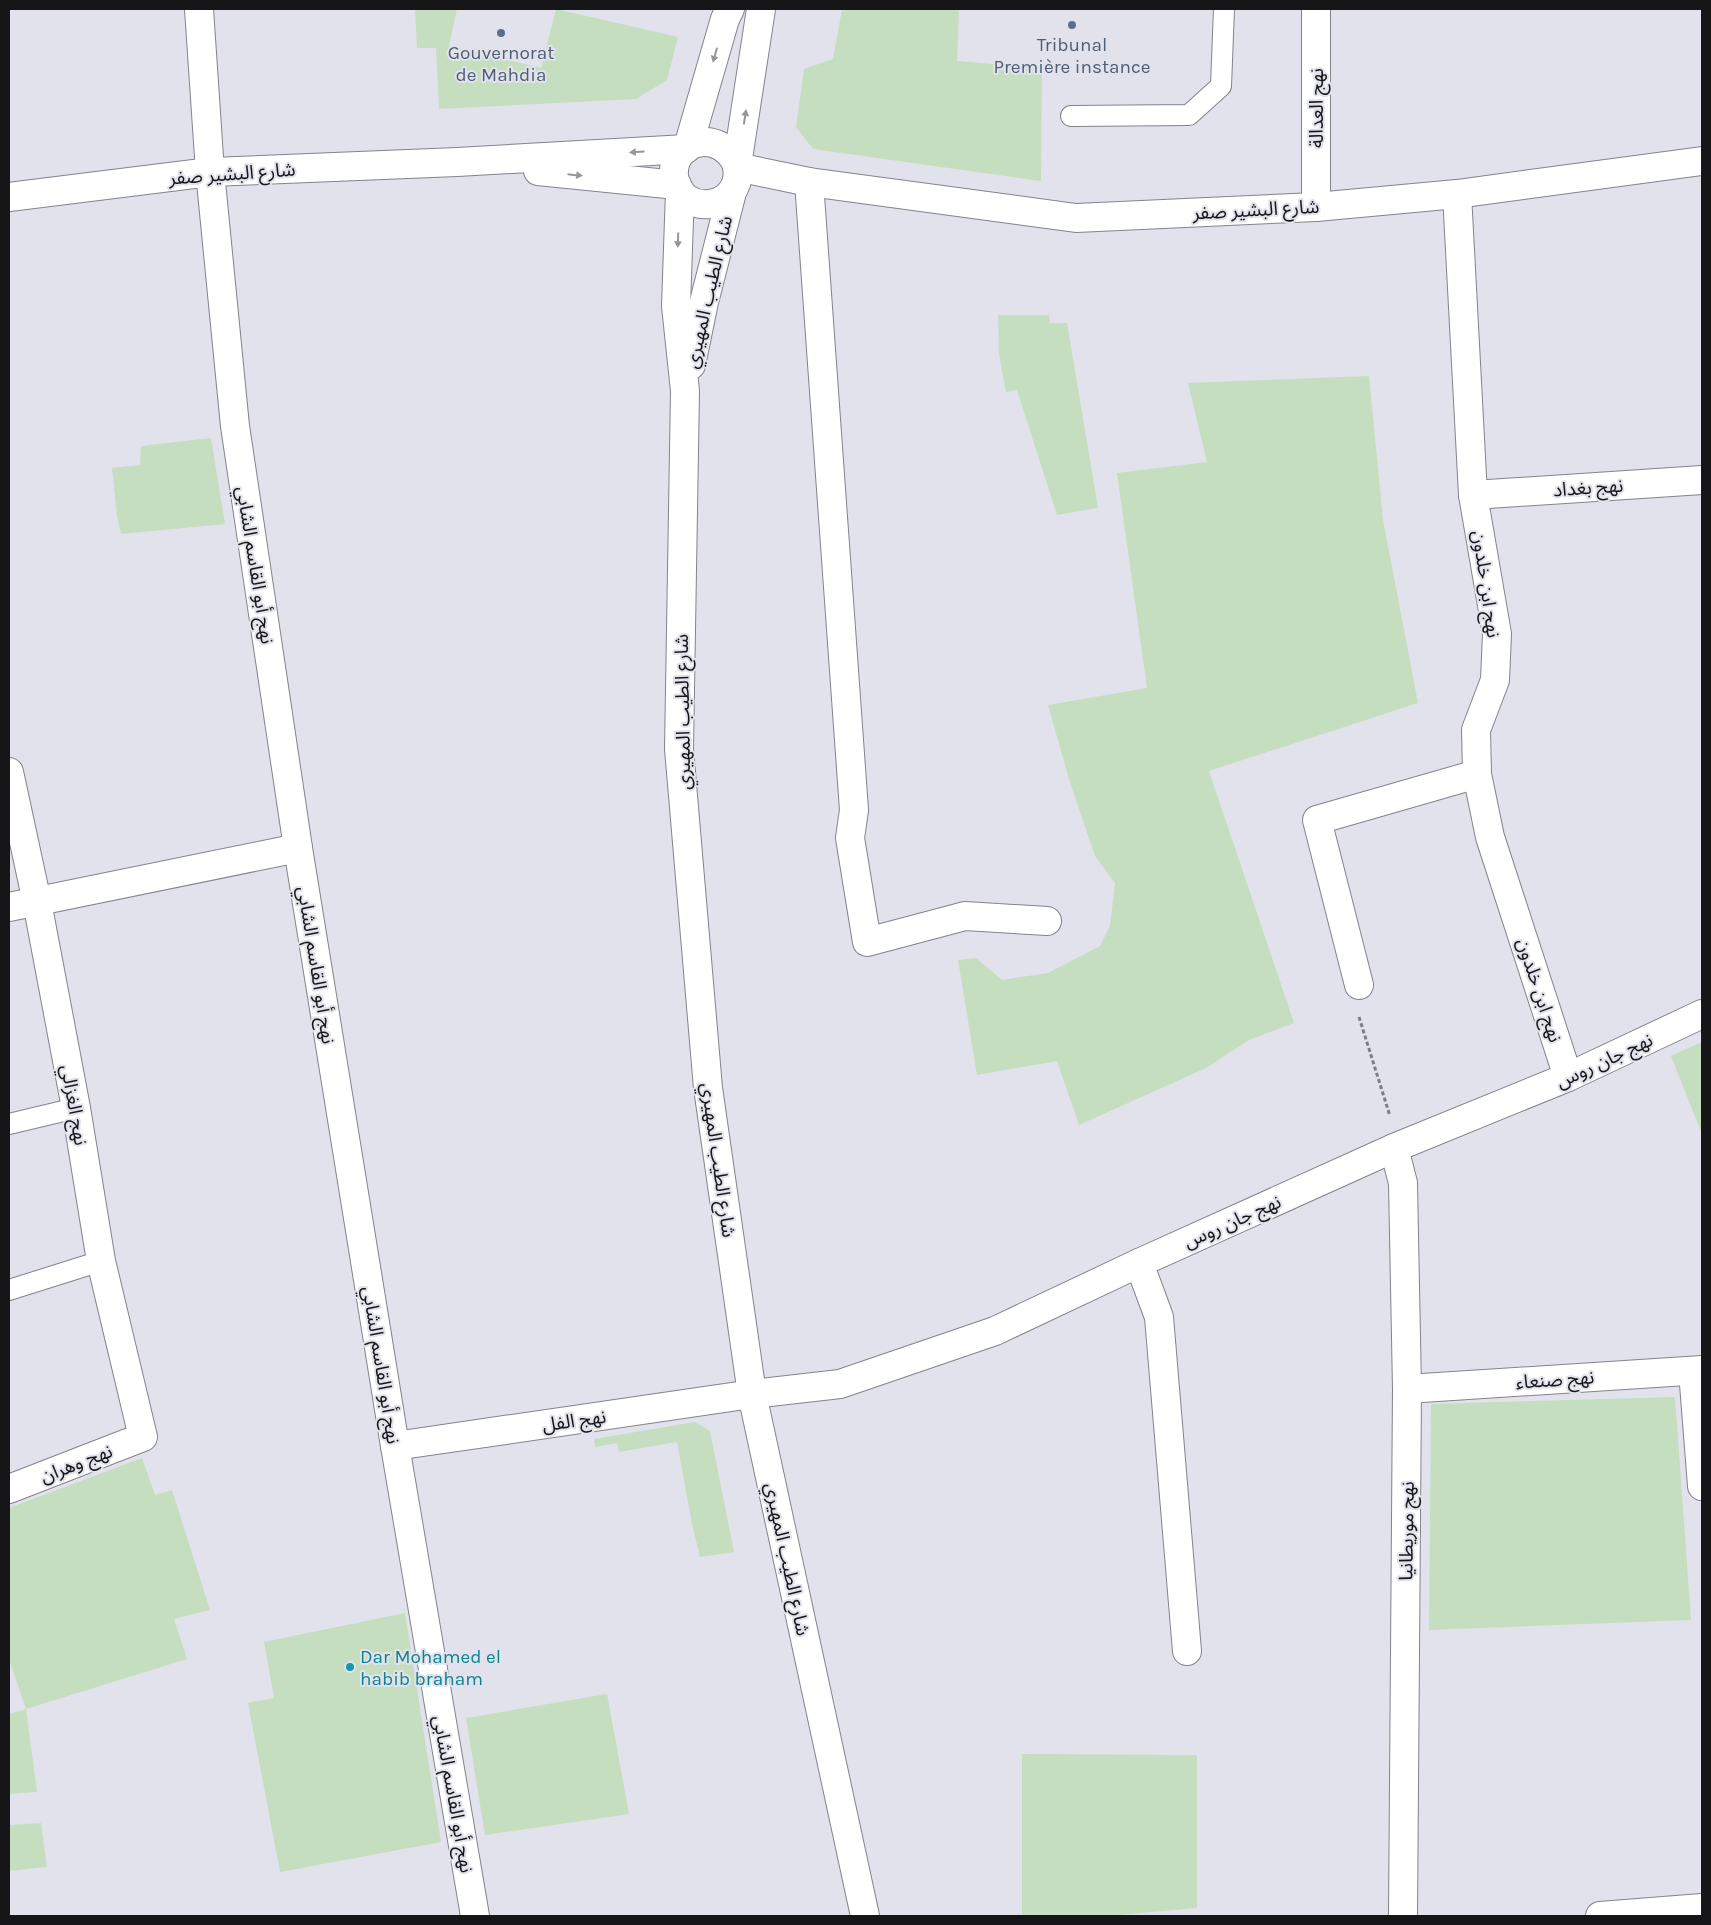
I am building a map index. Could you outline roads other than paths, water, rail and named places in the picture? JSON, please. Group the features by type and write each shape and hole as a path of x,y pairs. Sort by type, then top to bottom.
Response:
{"street":[{"name":"نهج أبو القاسم الشابي","path":"199,9 210,172 235,426 298,848 395,1446 475,1916"},
{"path":"687,148 704,141 721,145 733,157 735,178 724,199 706,205 696,203 686,198 678,188 674,176 675,166 679,157 687,148 725,19 730,9"},
{"name":"شارع الطيب المهيري","path":"685,391 704,302 735,178 761,9"},
{"name":"نهج العدالة","path":"1316,9 1316,207"},
{"name":"شارع البشير صفر","path":"9,197 210,172 456,162 687,148"},
{"name":"شارع البشير صفر","path":"735,178 809,182 1076,218 1316,207 1457,194 1702,161"},
{"name":"شارع البشير صفر","path":"456,162 678,188"},
{"path":"809,182 854,810 850,838 867,942 965,916 1047,921"},
{"name":"شارع الطيب المهيري","path":"678,188 676,306 685,391 679,749 708,1088 752,1394 865,1916"},
{"name":"نهج ابن خلدون","path":"1457,194 1473,495 1497,634 1495,680 1476,730 1477,774 1490,837 1568,1077"},
{"name":"نهج بغداد","path":"1473,495 1702,480"},
{"name":"نهج الغزالي","path":"9,772 37,902 76,1108 101,1261 143,1437"},
{"path":"1359,985 1317,820 1477,774"},
{"path":"9,907 298,848"},
{"name":"نهج جان روس","path":"752,1394 840,1384 995,1332 1139,1263 1394,1148 1568,1077 1702,1014"},
{"name":"نهج موريطانيا","path":"1394,1148 1403,1183 1407,1388 1402,1916"},
{"path":"1139,1263 1159,1317 1187,1651"},
{"path":"1698,1370 1702,1486"},
{"name":"نهج صنعاء","path":"1407,1388 1698,1370"},
{"name":"نهج الفل","path":"395,1446 752,1394"},
{"name":"نهج وهران","path":"9,1489 143,1437"},
{"path":"1600,1916 1702,1908"}],"lane":[{"path":"1071,116 1189,115 1221,86 1224,9"},
{"path":"9,1124 76,1108"},
{"path":"9,1290 101,1261"}],"place":[{"name":"Tribunal Première instance","path":"1072,25"},
{"name":"Gouvernorat de Mahdia","path":"501,33"},
{"name":"Dar Mohamed el habib braham","path":"350,1667"}]}
